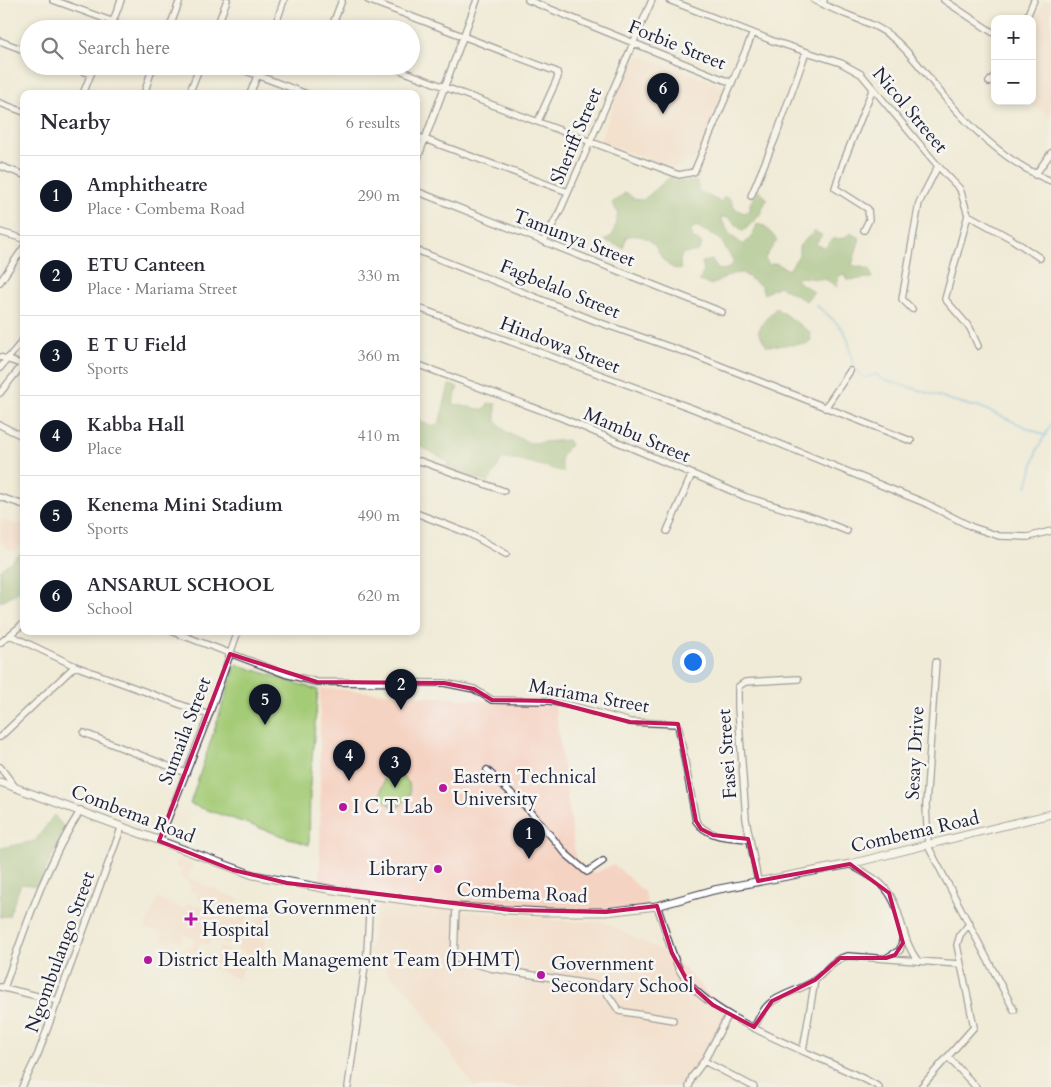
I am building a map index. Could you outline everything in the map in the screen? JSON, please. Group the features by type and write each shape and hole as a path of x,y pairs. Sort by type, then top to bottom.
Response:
{"street":[{"path":"53,0 108,20"},
{"path":"114,20 121,0"},
{"path":"172,20 180,0"},
{"path":"219,20 227,0"},
{"path":"277,20 284,0"},
{"path":"334,20 342,0"},
{"path":"368,0 419,20"},
{"path":"420,152 477,0"},
{"name":"Forbie Street","path":"528,0 732,83"},
{"name":"Sheriff Street","path":"544,241 568,192 652,0"},
{"name":"Nicol Streeet","path":"669,0 753,33 851,67 861,74 938,166 959,186 968,215"},
{"path":"814,0 824,2 868,23 893,38 912,56 968,122 1007,156 1035,175 1051,181"},
{"path":"944,0 991,31"},
{"path":"1028,15 1034,0"},
{"path":"420,20 557,72 558,77 538,121"},
{"path":"413,75 538,121 589,143 679,175 690,174 694,172 753,33"},
{"path":"0,41 20,49"},
{"path":"751,196 775,139 806,52"},
{"path":"85,90 91,75"},
{"path":"145,90 151,75"},
{"path":"191,90 196,75"},
{"path":"252,90 258,76 296,90"},
{"path":"864,230 868,220 868,209 835,188 873,88"},
{"path":"0,103 20,110"},
{"path":"420,137 568,192"},
{"path":"1035,175 1051,153"},
{"path":"0,166 20,174"},
{"path":"912,309 902,299 902,296 907,277 919,203 938,166"},
{"name":"Tamunya Street","path":"420,193 722,312"},
{"path":"978,346 975,335 945,299 968,215 1010,238 1040,258"},
{"path":"0,232 20,238"},
{"name":"Fagbelalo Street","path":"420,252 598,322 693,355 911,441"},
{"path":"0,282 20,253"},
{"name":"Hindowa Street","path":"420,308 694,409 925,503 999,536 1028,537 1051,531"},
{"path":"0,368 20,344"},
{"path":"0,357 20,363"},
{"name":"Mambu Street","path":"420,365 562,418 746,497 847,531"},
{"path":"0,393 20,368"},
{"path":"825,408 850,371"},
{"path":"0,426 20,435"},
{"path":"420,461 504,491"},
{"path":"667,531 692,474"},
{"path":"0,497 20,504"},
{"path":"420,515 470,534 506,554"},
{"path":"0,643 20,626"},
{"path":"10,635 75,666 209,715"},
{"name":"Mariama Street","path":"181,635 285,674 317,682 444,683 474,689 492,700 550,702 573,706 630,722 678,724 696,821 701,829 713,835 748,839"},
{"name":"Sumaila Street","path":"159,841 209,715 237,635"},
{"name":"Sesay Drive","path":"928,846 926,805 936,662"},
{"path":"0,737 75,666"},
{"name":"Fasei Street","path":"758,881 748,839 738,687 745,682 798,679"},
{"path":"84,732 186,773"},
{"path":"0,767 15,787"},
{"path":"487,770 531,812 566,854 587,872 604,862"},
{"name":"Combema Road","path":"0,782 80,810 253,876 456,907 543,912 594,913 657,906 691,895 850,864 928,846 1051,814"},
{"path":"58,1002 2,987 48,867 80,810"},
{"name":"Ngombulango Street","path":"24,1087 58,1002 122,826"},
{"path":"928,846 1014,1010"},
{"path":"850,864 882,884 889,893 903,936 918,961"},
{"path":"348,1087 367,952 370,895"},
{"path":"657,906 681,972 701,996 728,1016 853,1072 879,1087"},
{"path":"456,907 454,958 490,968 602,986 619,1011 673,1020"},
{"path":"921,1087 974,1024 959,964 958,940 964,928 970,923"},
{"path":"886,958 900,950 903,936"},
{"path":"754,1027 766,1007 772,1002 797,991 815,980 840,958 886,958 959,964"},
{"path":"803,1050 815,980"},
{"path":"689,1087 692,1077 704,1062 728,1016"},
{"path":"948,1057 976,1087"},
{"path":"704,1062 754,1087"}],"highlighted area":[{"path":"230,654 317,682 444,683 474,689 492,700 550,701 630,722 678,724 696,821 701,829 713,835 748,839 758,881 850,864 889,893 903,943 895,955 886,958 840,958 815,980 772,1001 754,1027 713,1005 689,984 672,953 657,906 606,912 511,910 287,883 233,870 159,841"}],"shaded area":[{"path":"1045,0 1051,2 1051,116 1032,105 1036,105 1036,15"},
{"path":"634,54 726,87 698,159 672,168 600,141"},
{"path":"0,520 20,524 20,545 14,552 0,543"},
{"name":"Eastern Technical University","path":"320,688 555,706 576,860 595,873 614,864 645,893 649,910 463,908 320,889"},
{"name":"Kenema Government Hospital","path":"178,859 193,865 188,878 239,899 235,910 216,903 212,911 237,921 241,912 248,915 244,927 255,933 256,919 260,920 263,911 274,916 266,936 262,934 260,938 266,940 258,959 236,949 243,932 240,931 236,939 230,937 227,945 212,939 209,945 200,942 196,952 215,957 219,946 249,959 238,979 198,963 196,969 178,962 179,951 182,952 185,946 191,949 195,939 184,934 180,943 173,938 170,943 160,939 161,934 145,928 157,898 184,909 188,902 194,905 194,908 196,904 209,909 212,899 204,896 202,902 196,899 198,893 190,890 192,884 180,876 182,870 175,867"},
{"name":"Government Secondary School","path":"380,902 567,921 602,921 672,956 727,1013 704,1067 691,1076 690,1087 474,1087 410,994 368,953"}],"green space":[{"path":"670,177 678,181 698,182 698,191 721,202 724,197 730,199 734,208 744,213 750,210 750,203 759,190 767,199 759,216 743,232 729,218 720,217 729,233 743,245 751,237 757,224 765,226 777,240 765,258 769,265 776,263 789,270 799,255 799,246 814,231 822,235 815,245 825,247 833,239 844,238 850,233 860,238 852,265 870,269 872,278 847,280 844,274 839,276 837,287 827,280 799,277 796,280 814,292 806,301 779,286 764,294 761,286 742,273 732,274 711,285 699,281 704,271 702,262 712,260 719,270 727,269 734,262 720,239 696,226 691,230 692,238 702,243 698,251 682,254 680,261 681,270 665,262 648,239 639,236 627,236 623,248 604,240 613,235 618,213 612,203 626,192 634,199 643,200"},
{"path":"776,308 810,332 811,340 806,344 767,346 758,332 764,321"},
{"path":"449,385 458,387 453,404 485,410 488,403 496,404 496,421 508,433 531,443 567,440 571,445 561,457 564,472 529,462 502,459 488,483 446,469 448,461 420,446 420,421 433,426 439,424"},
{"path":"20,554 20,591 0,602 0,570"},
{"path":"236,664 318,690 310,783 309,845 190,804"},
{"path":"399,772 409,783 410,794 400,806 393,806 380,794 385,776"},
{"path":"54,815 65,828 38,886 21,884 9,916 0,917 1,848 35,841"}],"waterway":[{"path":"816,305 836,322 845,333 853,363 860,374 866,378 876,374 882,379 971,406 978,406 1046,436"},
{"path":"1027,487 1037,450 1051,424"}],"place":[{"name":"ANSARUL SCHOOL","path":"663,114"},
{"name":"ETU Canteen","path":"401,710"},
{"name":"Kenema Mini Stadium","path":"265,725"},
{"name":"Kabba Hall","path":"349,781"},
{"name":"E T U Field","path":"395,788"},
{"name":"Eastern Technical University","path":"443,788"},
{"name":"I C T Lab","path":"343,807"},
{"name":"Amphitheatre","path":"529,859"},
{"name":"Library","path":"438,869"},
{"name":"Kenema Government Hospital","path":"191,919"},
{"name":"District Health Management Team (DHMT)","path":"148,960"},
{"name":"Government Secondary School","path":"541,975"}]}
